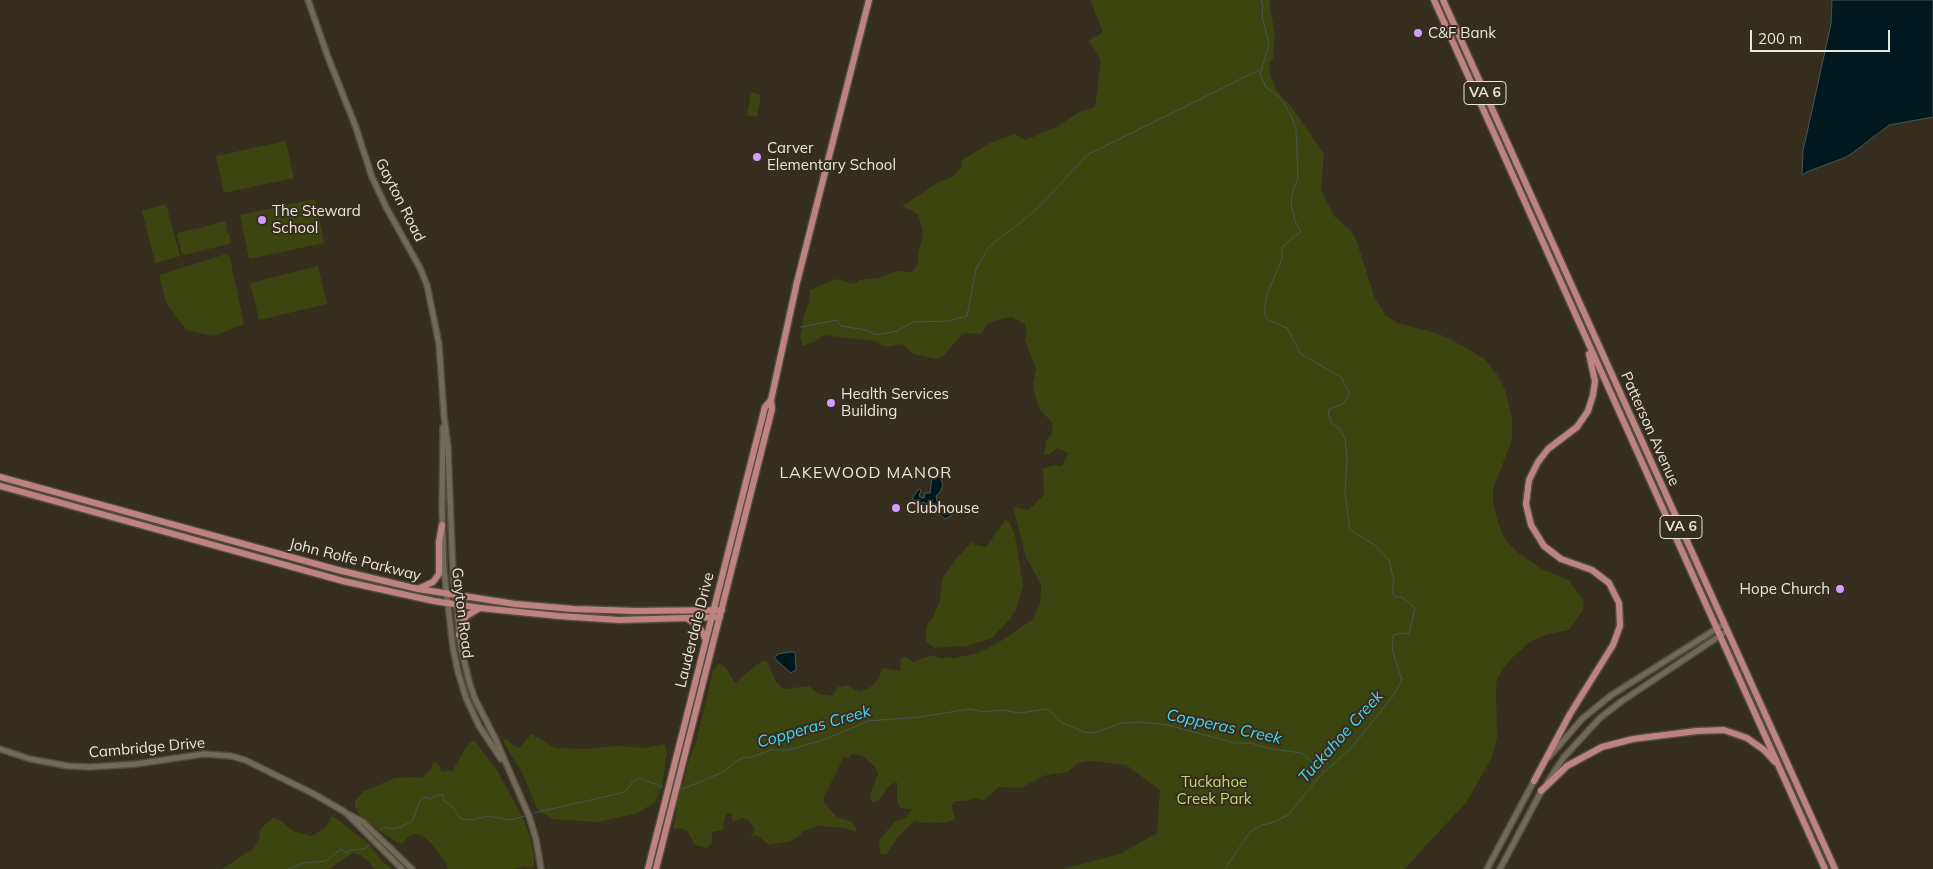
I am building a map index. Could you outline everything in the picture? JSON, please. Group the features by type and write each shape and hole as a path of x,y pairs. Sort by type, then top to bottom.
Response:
{"main road":[{"name":"Lauderdale Drive","path":"656,869 772,409 771,400 797,282 869,0"},
{"name":"Patterson Avenue","path":"1434,0 1825,869"},
{"name":"Patterson Avenue","path":"1443,0 1834,869"},
{"path":"1534,781 1570,714 1613,645 1620,620 1619,603 1609,583 1592,570 1566,562 1549,550 1536,534 1527,511 1528,486 1534,467 1548,449 1582,422 1588,411 1594,388 1595,378 1589,353 1564,297 1558,276"},
{"name":"Lauderdale Drive","path":"648,869 765,407 771,400"},
{"name":"John Rolfe Parkway","path":"0,477 329,567 418,589 515,604 583,609 712,614"},
{"name":"John Rolfe Parkway","path":"0,486 343,581 446,603 599,619 686,618 712,614"},
{"path":"418,589 433,582 439,574 439,542 442,525"},
{"path":"459,635 464,619 480,608"},
{"path":"712,614 722,610"},
{"path":"712,614 720,617"},
{"path":"686,618 699,626 705,639"},
{"path":"1542,791 1567,766 1602,747 1633,740 1711,730 1724,730 1747,738 1764,750 1782,773"}],"street":[{"name":"Gayton Road","path":"308,0 331,66 355,125 372,177 386,207 413,254 427,286 439,344 448,447 454,595 459,635 468,681 529,816 536,839 541,869"},
{"name":"Gayton Road","path":"444,416 442,525 446,603 456,664 466,698 488,740 508,769"},
{"path":"1487,869 1547,760 1582,720 1610,696 1636,679 1717,629 1726,628"},
{"path":"1500,869 1542,791 1564,756 1584,734 1600,718 1641,688 1720,636 1726,628"},
{"path":"1636,679 1641,688"},
{"name":"Cambridge Drive","path":"0,749 30,759 90,767 136,764 195,754 231,756 254,763 279,775 363,822 412,869"},
{"name":"Cambridge Drive","path":"345,812 402,869"}],"green space":[{"name":"Tuckahoe Creek Park","path":"1090,0 1269,0 1275,36 1273,58 1269,64 1271,78 1277,91 1291,106 1324,154 1321,190 1334,216 1351,231 1357,242 1374,296 1385,315 1398,323 1439,334 1467,348 1486,360 1498,376 1505,389 1512,418 1512,440 1493,489 1493,504 1500,528 1506,540 1517,552 1542,569 1569,580 1584,603 1583,610 1569,630 1548,634 1530,642 1504,667 1497,680 1497,738 1491,759 1466,803 1405,869 1062,869 1120,854 1157,833 1160,790 1126,765 1089,761 1078,763 1067,772 1043,776 1021,788 999,787 983,801 976,798 955,801 951,807 955,820 943,823 922,823 915,820 897,838 886,855 880,854 879,841 894,822 905,818 912,809 900,808 897,798 897,782 890,785 878,801 872,803 870,794 878,774 875,767 863,756 852,754 849,756 850,759 844,757 824,797 824,803 837,817 852,822 856,832 845,828 818,826 803,831 791,841 769,845 758,836 749,835 754,833 755,829 749,821 742,818 733,822 731,813 727,814 724,820 723,830 712,832 712,843 709,847 705,848 695,845 687,830 678,828 675,830 673,828 677,807 674,806 680,786 683,785 688,763 696,742 713,671 719,663 725,667 735,683 756,665 767,661 776,682 786,689 809,686 819,694 833,696 838,687 847,685 859,692 871,687 878,679 883,668 900,671 901,658 906,657 913,662 932,655 940,658 953,658 975,654 998,643 1032,620 1040,604 1041,585 1026,557 1013,507 1028,510 1035,504 1044,494 1043,469 1052,465 1062,466 1068,453 1057,448 1050,454 1044,455 1046,441 1053,428 1051,421 1040,410 1035,396 1033,383 1036,369 1025,340 1027,334 1025,324 1011,317 989,322 981,334 966,333 960,336 944,356 936,359 913,354 902,344 886,347 873,341 823,335 814,342 803,346 800,338 810,290 836,279 854,284 859,280 883,277 895,271 911,272 915,269 923,236 922,228 918,214 902,206 937,183 953,177 962,166 962,160 990,143 1014,134 1026,140 1058,126 1079,112 1095,107 1101,61 1089,40 1103,32"},
{"path":"751,92 761,95 757,117 747,115"},
{"path":"286,141 294,178 224,193 216,156"},
{"path":"315,199 324,243 249,259 240,215"},
{"path":"166,204 180,256 155,263 142,211"},
{"path":"224,221 231,242 229,244 182,254 177,236 178,233 201,229"},
{"path":"226,254 230,258 244,324 214,336 186,330 166,303 159,275"},
{"path":"318,266 327,304 259,320 250,283"},
{"path":"1005,520 1009,522 1015,535 1023,586 1016,610 992,638 967,646 934,648 926,641 926,633 928,623 932,619 940,601 942,579 971,542 975,545 986,547"},
{"path":"531,734 555,748 588,749 617,746 645,748 665,744 667,751 662,787 655,802 638,813 598,822 552,819 537,809 522,772 504,744 504,740 507,739 514,746 520,748"},
{"path":"474,740 497,770 522,816 534,855 534,866 531,868 524,866 514,869 448,869 446,863 432,844 422,835 415,834 409,836 402,844 399,843 361,816 355,808 355,801 364,791 395,778 422,778 430,770 434,761 440,766 441,772 453,770 468,744"},
{"path":"333,816 369,844 382,861 392,869 375,869 360,855 353,853 329,869 222,869 254,848 259,839 260,829 273,818 280,820 293,831 311,836 324,829 330,817"}],"water":[{"path":"1832,0 1933,0 1933,117 1889,125 1844,158 1802,175 1803,151 1831,24"},
{"path":"936,474 940,477 943,485 936,496 937,501 954,508 953,514 946,519 941,516 939,508 935,506 930,508 924,502 919,504 919,499 915,501 912,498 919,489 921,490 919,496 922,498 924,498 925,493 930,493 932,476"},
{"path":"795,652 796,670 791,673 774,658 778,654"}],"waterway":[{"name":"Tuckahoe Creek","path":"1225,869 1250,832 1288,815 1319,777 1353,746 1393,696 1402,680 1393,652 1392,639 1394,635 1401,633 1409,634 1415,609 1403,598 1394,596 1392,591 1394,581 1389,560 1375,545 1350,530 1345,492 1347,456 1345,439 1339,428 1332,424 1328,414 1329,409 1343,404 1348,397 1349,393 1341,377 1301,354 1287,328 1268,320 1264,312 1267,294 1282,259 1282,248 1301,232 1295,221 1291,204 1293,190 1298,178 1296,130 1292,117 1280,98 1266,87 1260,74 1269,44 1262,16 1263,5 1261,0"},
{"path":"801,327 837,320 841,326 866,330 876,335 897,331 913,322 948,321 967,316 976,269 989,247 1037,209 1087,155 1259,70"},
{"name":"Copperas Creek","path":"683,789 723,772 742,758 752,757 771,750 789,750 826,739 868,721 920,717 969,709 984,712 1003,710 1019,713 1048,709 1061,722 1084,732 1094,733 1121,723 1140,722 1168,725 1235,743 1251,743 1271,749 1302,753 1324,772"},
{"name":"Copperas Creek","path":"534,813 621,793 627,790 633,781 640,778 662,787"},
{"name":"Copperas Creek","path":"380,830 386,827 393,829 403,826 413,820 419,802 424,797 430,799 437,795 443,795 444,801 451,805 461,819 472,820 488,816 510,820 525,816"},
{"name":"Copperas Creek","path":"288,869 304,863 326,861 341,849 346,853 351,850 364,849 369,844"}],"place":[{"name":"C&F Bank","path":"1418,33"},
{"name":"Carver Elementary School","path":"757,157"},
{"name":"The Steward School","path":"262,220"},
{"name":"Health Services Building","path":"831,403"},
{"name":"Clubhouse","path":"896,508"},
{"name":"Hope Church","path":"1840,589"}],"district":[{"name":"LAKEWOOD MANOR","path":"866,473"}]}
